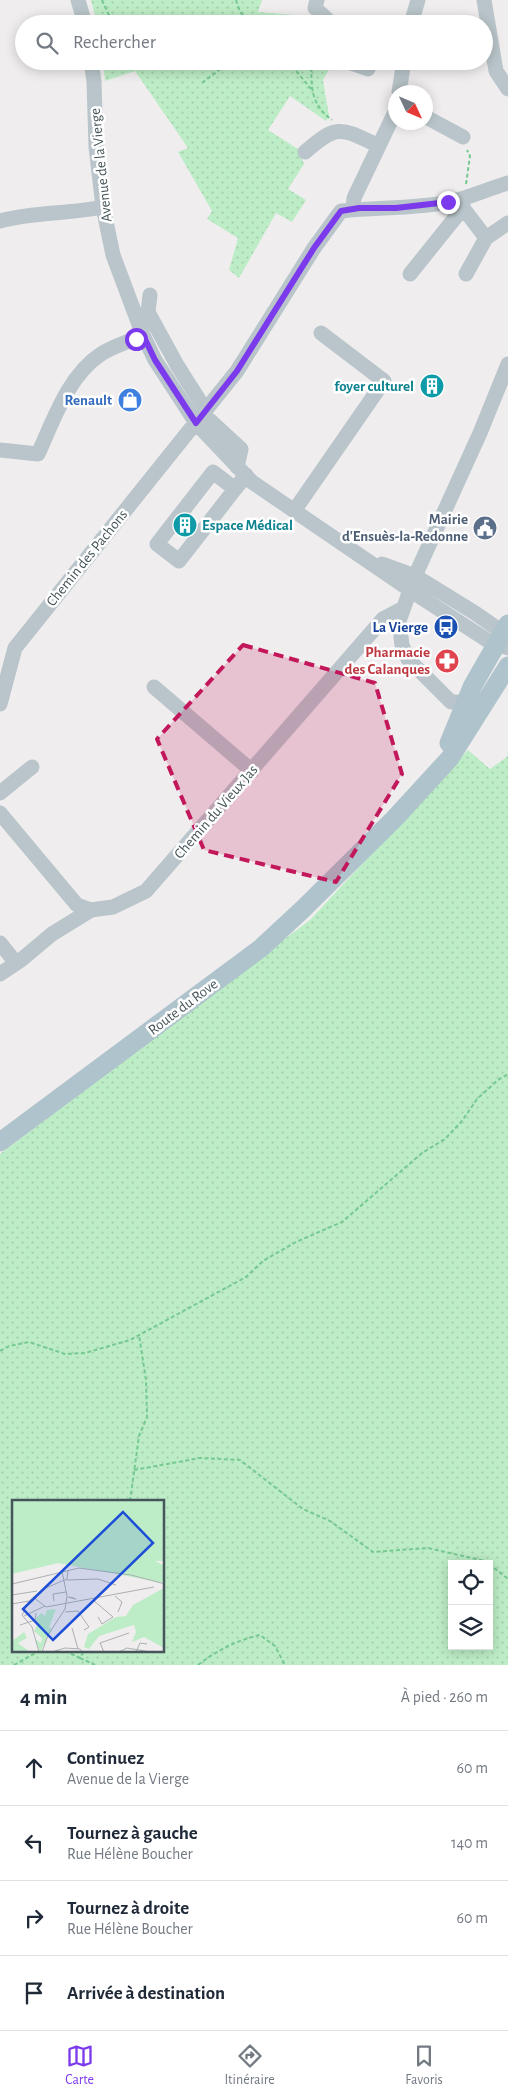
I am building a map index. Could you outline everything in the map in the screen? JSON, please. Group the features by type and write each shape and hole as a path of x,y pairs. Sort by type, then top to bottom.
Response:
{"main road":[{"path":"354,857 445,750 458,702 472,687 505,637"},
{"path":"354,857 395,818 450,758 508,666"},
{"name":"Route du Rove","path":"0,1142 261,948 304,910 354,857"}],"street":[{"path":"78,0 82,15"},
{"path":"316,0 314,8 324,15"},
{"path":"414,15 418,0"},
{"path":"484,0 487,15"},
{"path":"493,53 496,71 508,89"},
{"name":"Avenue de la Vierge","path":"92,70 102,207 113,255 143,335 155,360 252,482 362,556 413,582 505,637"},
{"path":"400,85 403,70"},
{"path":"433,121 463,137"},
{"path":"388,128 354,198 353,210 463,203 508,184"},
{"path":"305,152 323,136 337,131 349,132 379,146"},
{"path":"463,203 486,238"},
{"path":"410,274 463,203"},
{"path":"0,221 19,216 53,212 78,212 102,207"},
{"name":"Chemin des Pachons","path":"0,704 3,677 15,648 237,371 314,248 341,211 353,210"},
{"path":"466,274 486,238 508,223"},
{"path":"150,295 148,312 201,416"},
{"path":"294,511 384,382 322,333"},
{"path":"0,450 38,454 69,388 86,366 101,353 143,335"},
{"path":"458,702 439,690 408,660 402,645 399,621 402,609 424,556 480,433 508,364"},
{"path":"234,489 213,472 157,544 178,561 234,489 242,471"},
{"name":"Chemin du Vieux Jas","path":"0,974 52,934 91,910 113,907 146,892 383,619 402,609"},
{"path":"154,688 252,771"},
{"path":"0,794 32,767"},
{"path":"0,813 77,905 91,910"},
{"path":"0,943 16,963"}],"path":[{"path":"102,0 109,15"},
{"path":"236,0 240,12 243,15"},
{"path":"202,84 220,70"},
{"path":"295,70 311,90 315,101 327,116 339,125 337,131"},
{"path":"311,90 312,70"},
{"path":"463,137 462,142 470,156 463,203"},
{"path":"0,1351 9,1346 29,1342 65,1354 85,1353 130,1340 246,1277 263,1262 296,1242 342,1222 422,1153 445,1139 462,1121 478,1099 498,1080 508,1074"},
{"path":"130,1500 139,1436 147,1417 146,1380 139,1335"},
{"path":"134,1470 200,1458 240,1460 303,1509 330,1520 372,1552 428,1548 482,1560"},
{"path":"493,1567 508,1579"},
{"path":"198,1665 242,1639 260,1635 274,1646 285,1665"},
{"path":"14,1665 37,1652"},
{"path":"67,1652 95,1665"},
{"path":"80,1658 83,1652"}],"highlighted area":[{"path":"243,645 375,683 402,774 336,882 204,850 157,739"}],"green space":[{"path":"91,0 262,0 258,12 295,15 95,15"},
{"path":"104,70 329,70 323,80 329,116 326,121 290,96 268,130 298,149 304,164 288,189 306,200 292,222 276,213 239,278 229,270 238,238 207,219 212,211 178,152 188,148 135,71 105,81"},
{"path":"468,750 490,769 508,756 508,1665 0,1665 0,1154 310,920"}],"place":[{"name":"foyer culturel","path":"432,386"},
{"name":"Renault","path":"130,400"},
{"name":"Espace Médical","path":"185,525"},
{"name":"Mairie d'Ensuès-la-Redonne","path":"485,528"},
{"name":"La Vierge","path":"446,627"},
{"name":"Pharmacie des Calanques","path":"447,661"}],"route":[{"path":"136,339 143,335 155,360 196,423 237,371 314,248 341,211 359,208 396,208 448,202"}]}
